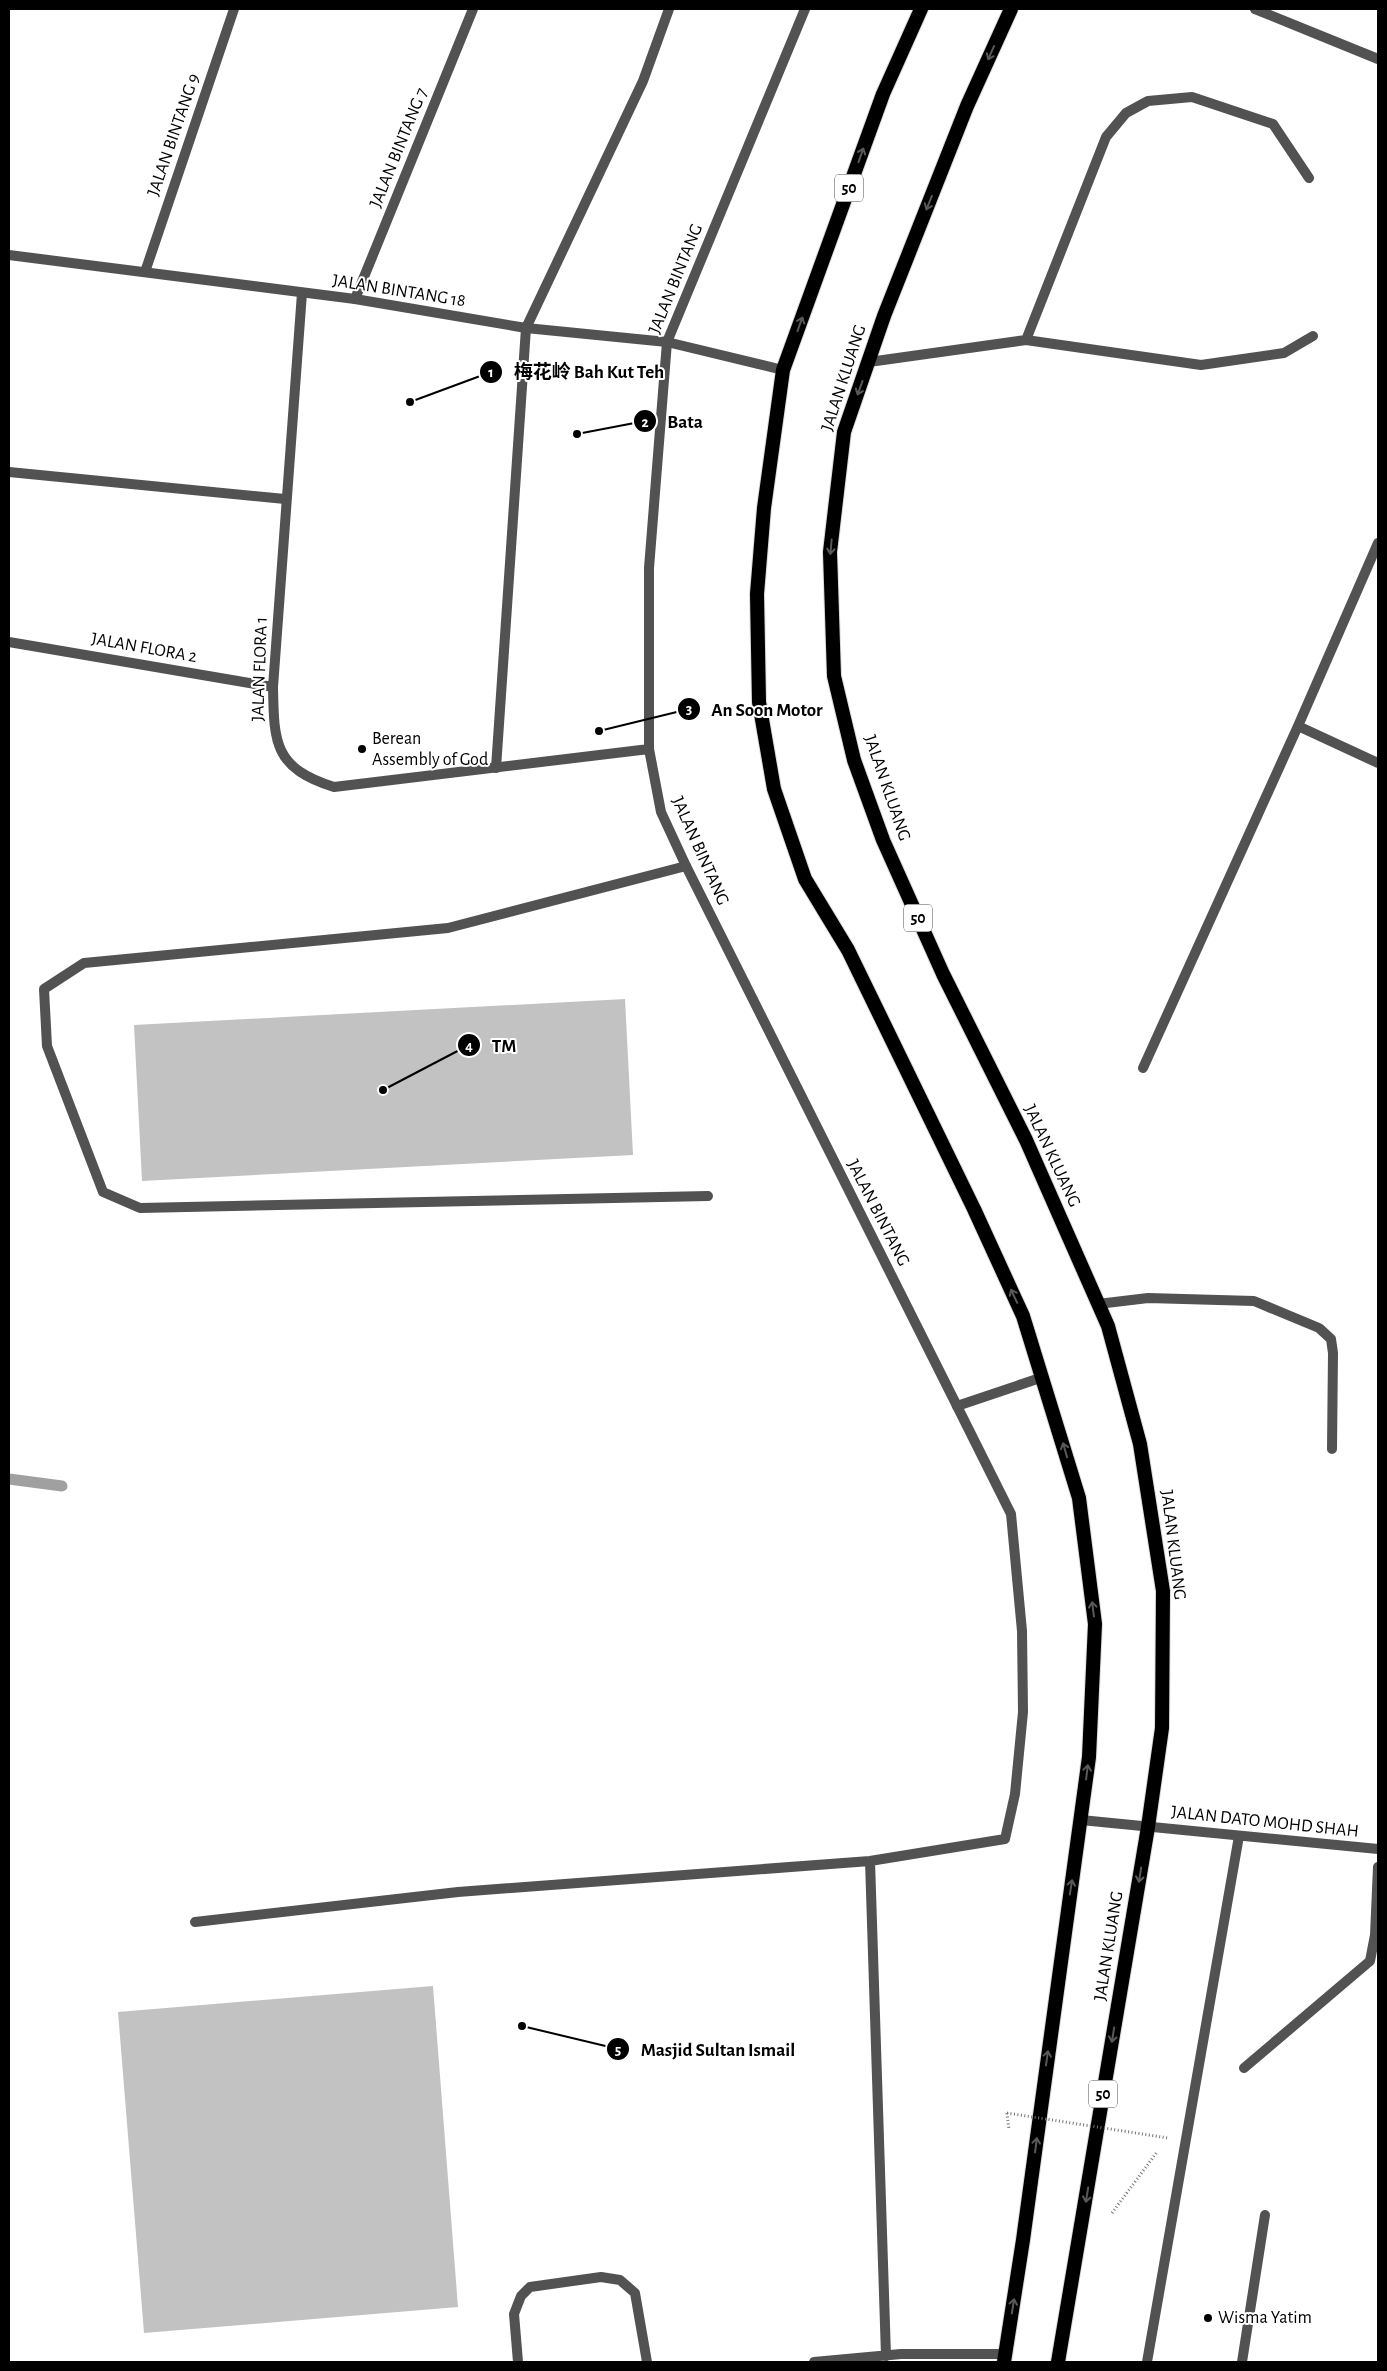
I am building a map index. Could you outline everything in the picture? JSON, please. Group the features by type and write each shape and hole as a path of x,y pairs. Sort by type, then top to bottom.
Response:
{"highway":[{"name":"50","path":"921,9 883,94 783,370 764,508 757,594 759,702 774,789 805,879 848,950 974,1208 1023,1316 1079,1498 1095,1624 1089,1757 1082,1820 1005,2358"},
{"name":"JALAN KLUANG","path":"1011,9 964,115 884,316 844,432 830,552 834,676 854,760 895,867 944,974 1026,1140 1108,1326 1140,1444 1163,1591 1162,1728 1148,1827 1058,2362"}],"street":[{"name":"JALAN BINTANG 9","path":"145,272 234,9"},
{"name":"JALAN BINTANG 7","path":"356,299 473,9"},
{"path":"496,768 526,328 643,81 669,9"},
{"name":"JALAN BINTANG","path":"805,9 667,342 649,568 649,749 661,812 686,866 1011,1514 1022,1631 1023,1712 1015,1794 1005,1839 870,1861"},
{"path":"1255,9 1378,59"},
{"path":"1026,340 1106,137 1126,113 1148,101 1192,97 1273,124 1309,178"},
{"name":"JALAN BINTANG 18","path":"9,255 356,299 526,328 667,342 783,370"},
{"name":"JALAN FLORA 1","path":"302,293 273,686 274,730 284,758 309,779 334,787 649,749"},
{"path":"869,362 1026,340 1201,365 1284,353 1313,336"},
{"path":"9,472 286,498"},
{"path":"1143,1068 1298,726 1378,542"},
{"name":"JALAN FLORA 2","path":"9,642 273,686"},
{"path":"1298,726 1378,763"},
{"path":"686,866 448,928 84,963 44,988 47,1046 103,1192 140,1208 708,1196"},
{"path":"1098,1304 1148,1298 1254,1301 1319,1328 1331,1339 1333,1353 1332,1449"},
{"path":"957,1406 1043,1377"},
{"name":"JALAN DATO MOHD SHAH","path":"1082,1820 1378,1849"},
{"path":"1147,2362 1239,1836"},
{"path":"195,1922 458,1892 870,1861 886,2356"},
{"path":"1244,2068 1370,1961 1375,1935 1378,1867"},
{"path":"1242,2362 1265,2214"},
{"path":"518,2362 514,2314 521,2296 530,2287 601,2276 620,2280 635,2293 647,2362"},
{"path":"814,2362 901,2354 1005,2358"}],"path":[{"path":"1007,2113 1168,2138 1140,2175"}],"building":[{"path":"625,999 633,1155 142,1181 134,1025"},
{"path":"433,1986 458,2307 144,2333 118,2012"}],"waterway":[{"path":"9,1479 62,1486"}],"place":[{"name":"梅花岭 Bah Kut Teh","path":"410,402"},
{"name":"Bata","path":"577,434"},
{"name":"An Soon Motor","path":"599,731"},
{"name":"Berean Assembly of God","path":"362,749"},
{"name":"TM","path":"383,1090"},
{"name":"Masjid Sultan Ismail","path":"522,2026"},
{"name":"Wisma Yatim","path":"1208,2318"}]}
